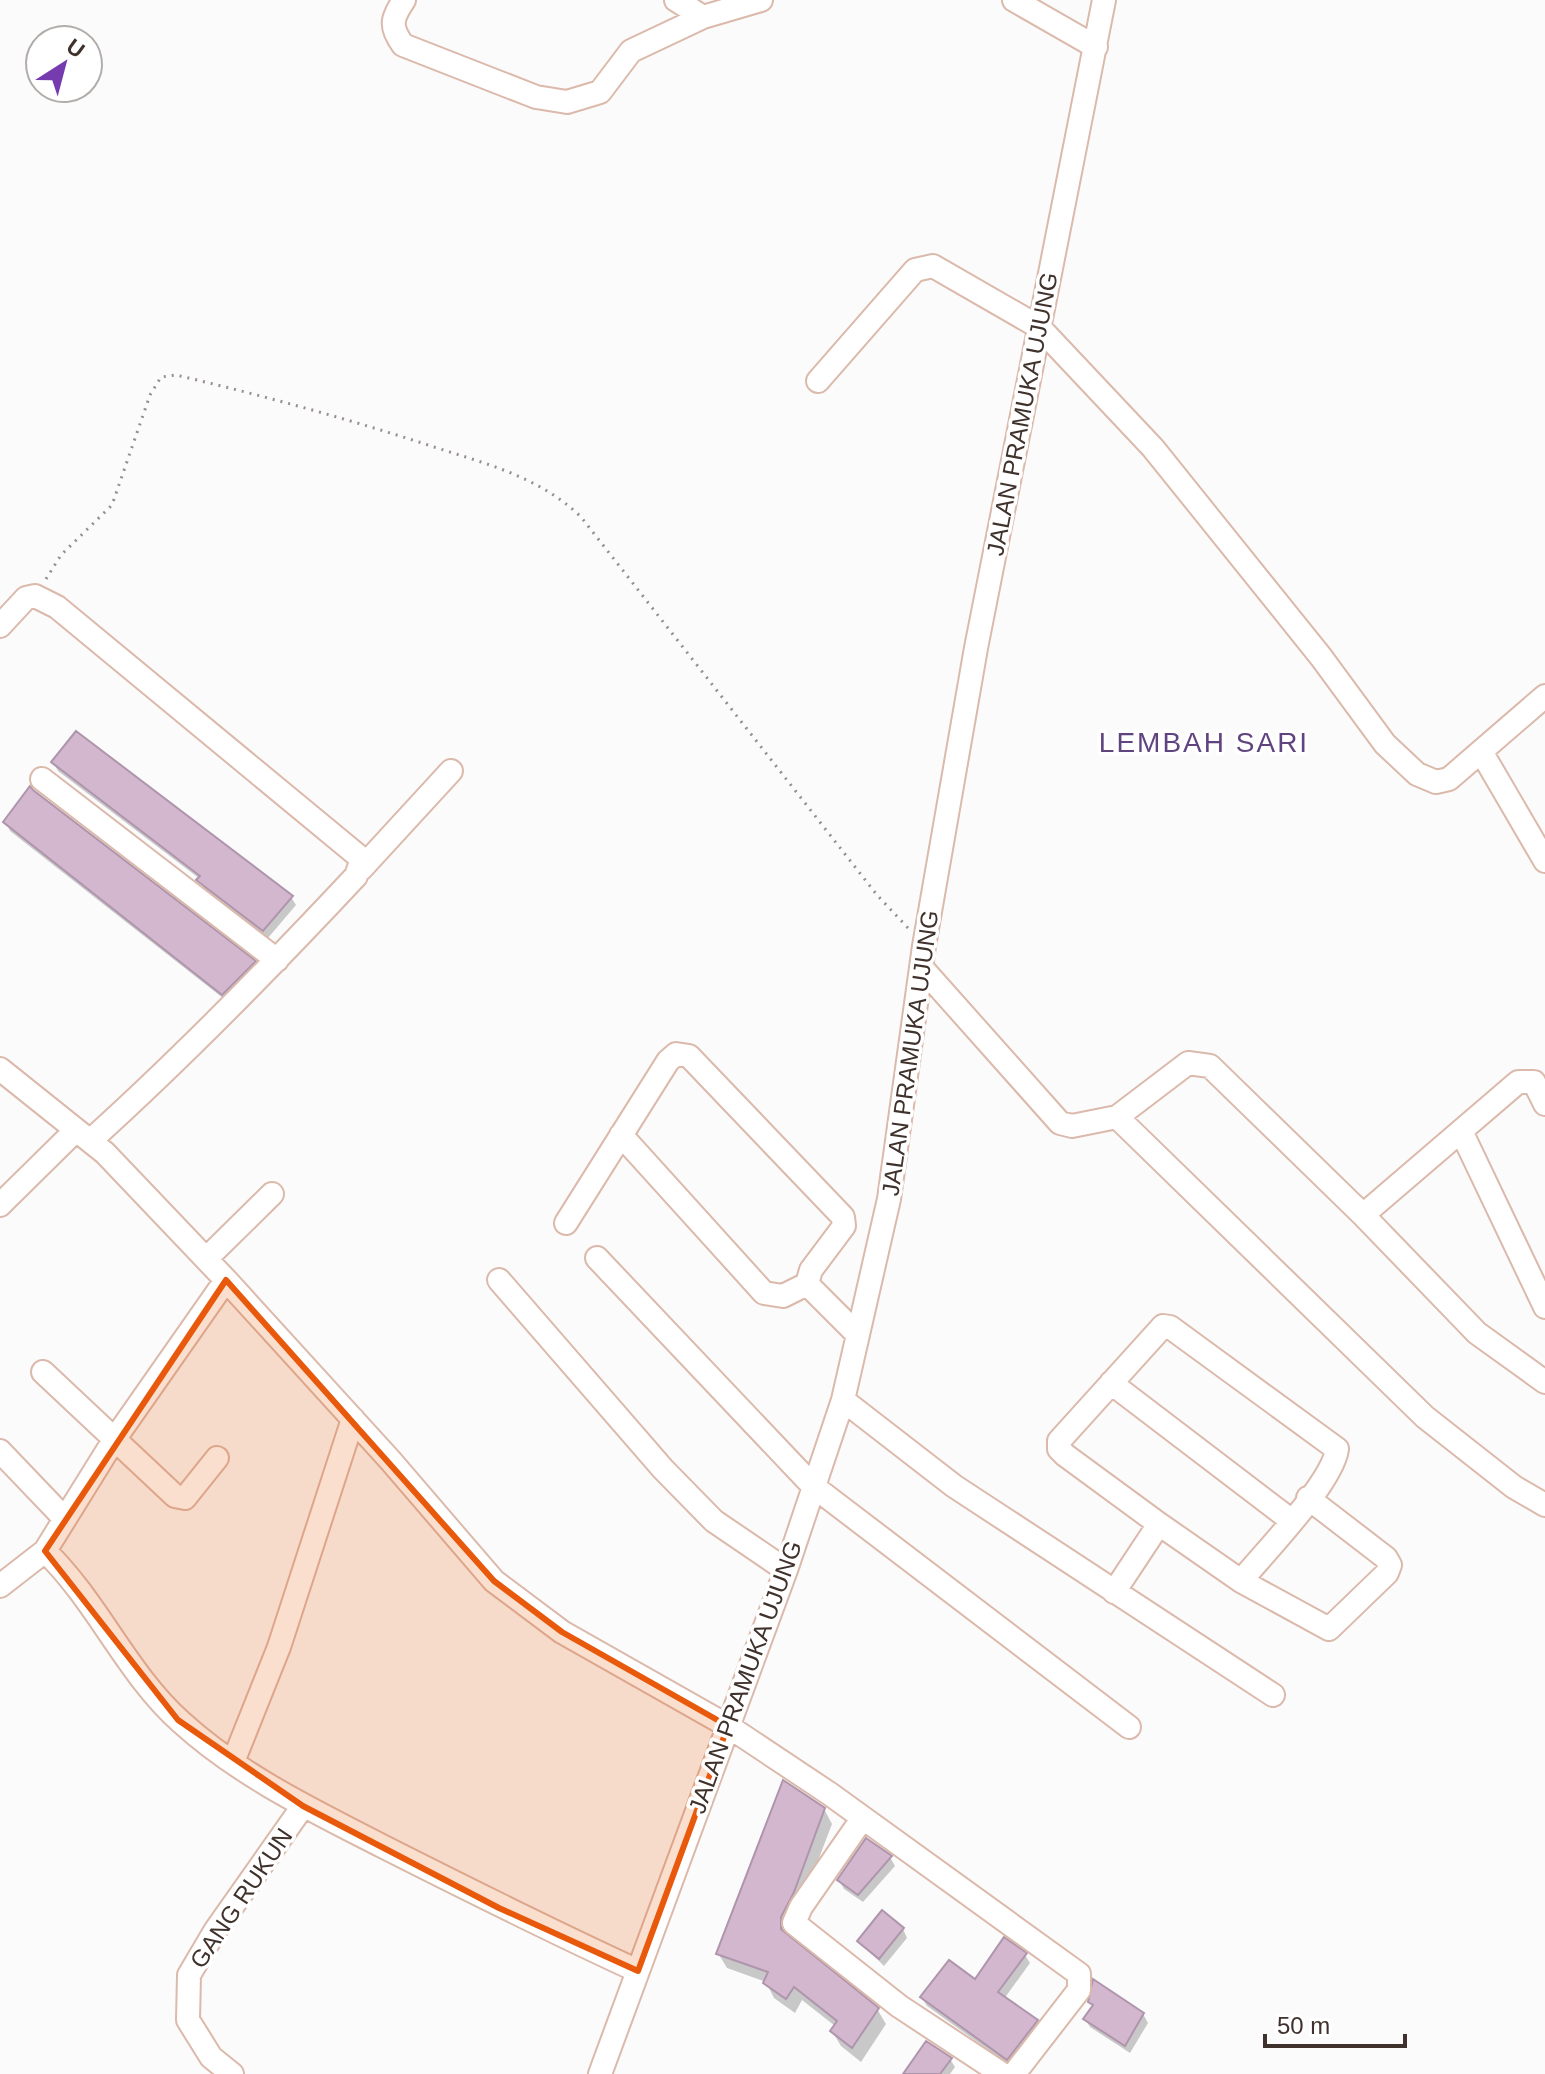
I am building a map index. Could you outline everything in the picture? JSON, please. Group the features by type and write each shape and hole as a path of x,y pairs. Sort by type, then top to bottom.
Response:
{"street":[{"path":"404,0 393,17 393,30 403,45 536,97 567,102 600,92 631,51 642,44 703,17 761,0"},
{"path":"676,0 703,17"},
{"path":"1014,0 1096,47"},
{"name":"JALAN PRAMUKA UJUNG","path":"600,2074 786,1570 843,1400 889,1199 923,957 976,648 1104,0"},
{"path":"818,381 915,270 924,265 933,266 1039,327 1173,472 1313,646 1385,744 1417,774 1436,782 1449,779 1545,696"},
{"path":"0,626 26,598 35,596 57,607 362,859 361,869"},
{"path":"1482,753 1545,861"},
{"path":"0,1205 197,1044 451,771"},
{"path":"42,779 277,960"},
{"path":"923,957 1060,1123 1072,1126 1117,1117 1188,1063 1210,1066 1363,1215 1477,1333 1545,1382"},
{"path":"566,1223 621,1135 668,1061 676,1054 689,1056 843,1217 844,1226 811,1270 807,1284 783,1296 764,1293 621,1135"},
{"path":"0,1069 83,1136 206,1259 353,1419 494,1581 562,1632 728,1726 1079,1974 1079,1990 1014,2074"},
{"path":"1363,1215 1524,1080 1534,1082 1545,1104"},
{"path":"1117,1117 1425,1417 1514,1487 1545,1505"},
{"path":"1461,1131 1545,1307"},
{"path":"206,1259 272,1194"},
{"path":"597,1258 813,1486 1129,1727"},
{"path":"0,1586 45,1551 114,1440 226,1280"},
{"path":"499,1280 663,1469 714,1521 786,1570"},
{"path":"807,1284 858,1335"},
{"path":"1241,1581 1292,1521 1308,1498 1334,1463 1335,1445 1170,1327 1158,1329 1059,1441 1059,1449 1159,1524 1241,1581 1329,1629 1387,1573 1390,1565 1386,1558 1308,1498"},
{"path":"43,1372 114,1440 182,1498 217,1458"},
{"path":"1111,1383 1292,1521"},
{"path":"843,1400 954,1486 1273,1695"},
{"path":"233,1762 279,1647 353,1419"},
{"path":"0,1451 64,1518"},
{"path":"1114,1592 1159,1524"},
{"path":"45,1551 178,1720 233,1762 303,1806 499,1908 638,1971"},
{"name":"GANG RUKUN","path":"232,2074 211,2057 188,2020 189,1975 215,1931 303,1806"},
{"path":"862,1819 801,1907 794,1923 899,2006 1002,2074"}],"path":[{"path":"35,596 61,555 112,505 150,395 161,377 189,378 356,422 522,476 561,497 581,517 923,957"}],"highlighted area":[{"path":"226,1280 494,1581 562,1632 728,1726 638,1971 499,1908 303,1806 178,1720 45,1551"}],"building":[{"path":"76,731 293,896 263,931 196,880 200,876 51,762"},
{"path":"30,786 256,961 222,995 3,822"},
{"path":"783,1780 825,1808 794,1892 781,1917 781,1929 879,2008 852,2048 830,2031 837,2021 794,1987 786,1999 763,1983 768,1972 716,1954"},
{"path":"866,1838 892,1856 858,1895 837,1880"},
{"path":"882,1910 904,1928 879,1959 857,1941"},
{"path":"1004,1937 1027,1953 998,1992 1038,2020 1007,2060 920,1997 949,1960 975,1979"},
{"path":"1093,1979 1144,2013 1125,2046 1083,2019 1093,2005 1088,2002"},
{"path":"926,2041 952,2058 940,2074 903,2074"}],"district":[{"name":"LEMBAH SARI","path":"1204,742"}]}
